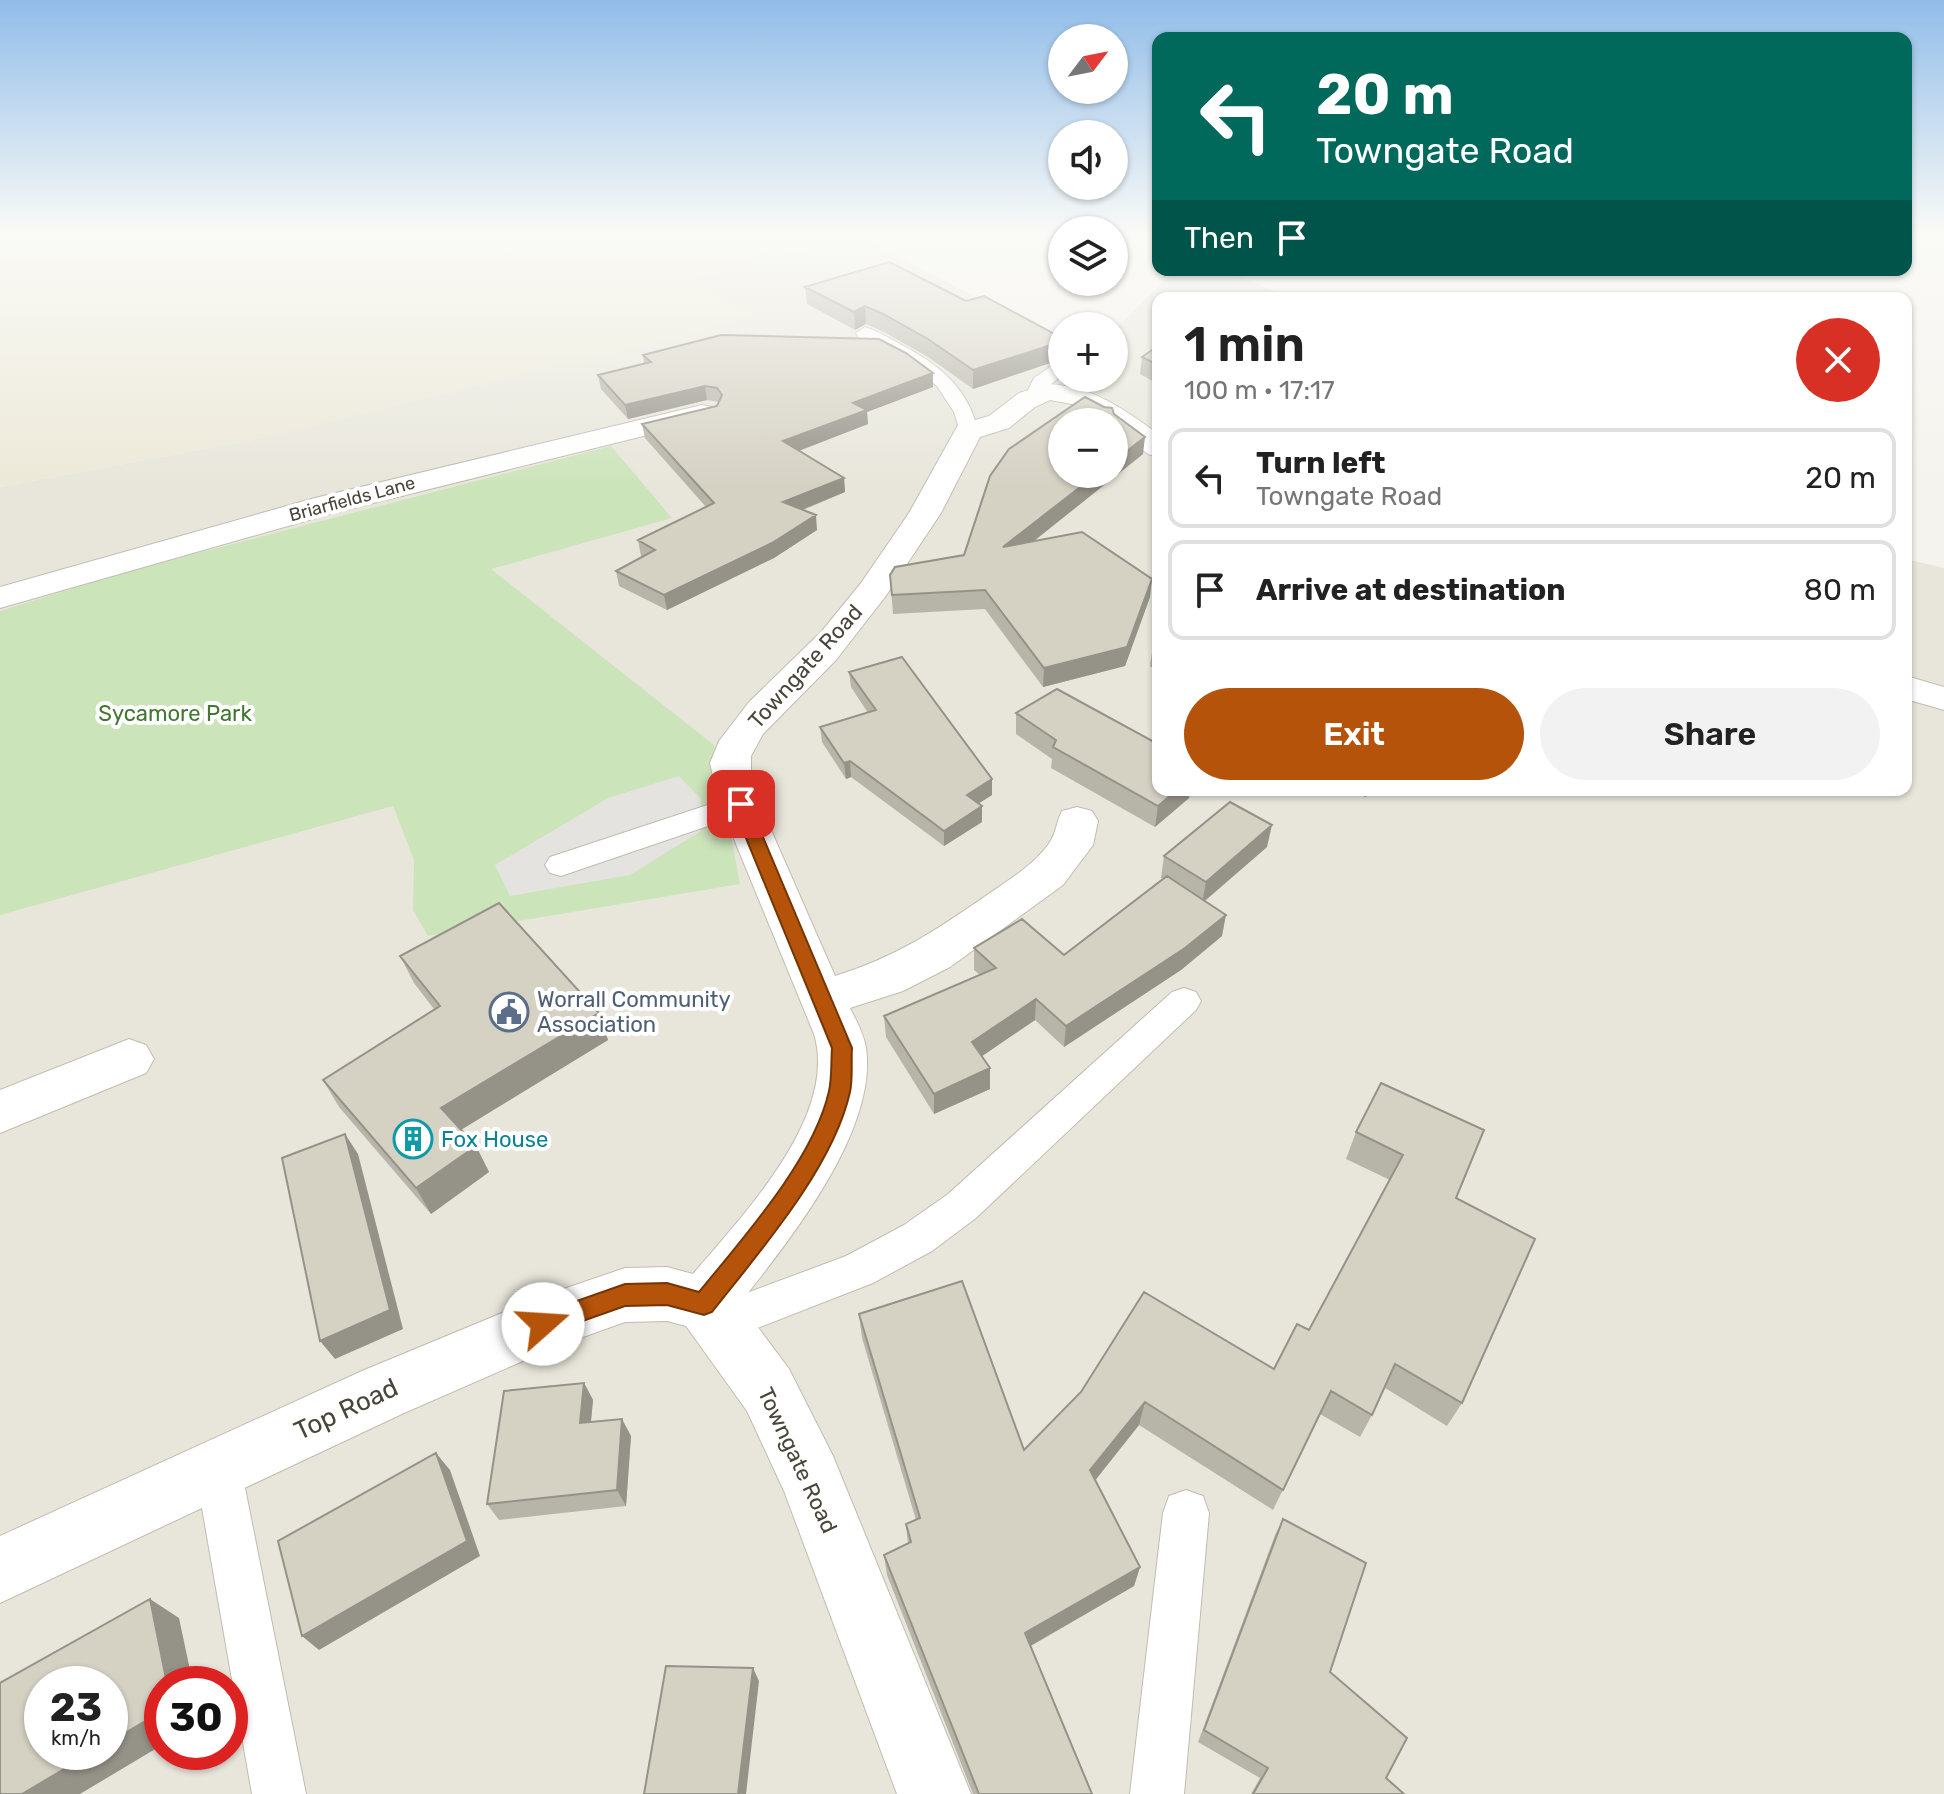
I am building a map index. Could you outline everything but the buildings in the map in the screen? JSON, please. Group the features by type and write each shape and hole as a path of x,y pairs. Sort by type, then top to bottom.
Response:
{"street":[{"path":"968,431 1006,418 1036,394 1048,392 1078,397 1152,444"},
{"name":"Briarfields Lane","path":"0,598 326,505 708,411"},
{"name":"Towngate Road","path":"934,1794 811,1478 768,1390 711,1313 820,1144 840,1091 842,1048 741,804 730,765 747,729 834,640 916,531 968,431"},
{"path":"1912,689 1944,699"},
{"path":"821,999 886,978 934,955 1048,874 1072,845 1077,821"},
{"path":"0,1112 129,1059"},
{"name":"Top Road","path":"0,1570 218,1468 543,1324 625,1295 667,1294 711,1313"}],"lane":[{"path":"865,333 921,363 945,382 966,412 968,431"},
{"path":"1036,394 1041,382 1048,376"},
{"path":"561,865 741,804"},
{"path":"711,1313 859,1270 918,1238 962,1206 1184,1001"},
{"path":"218,1468 279,1794"},
{"path":"1157,1794 1186,1513"}],"shaded area":[{"path":"0,319 738,319 679,338 258,439 0,487"},
{"path":"733,319 1018,319 1048,334 1048,392 1128,392 1128,319 1152,319 1152,796 1912,796 1912,560 1944,568 1944,1794 0,1794 0,487 258,439"},
{"path":"679,776 701,799 701,831 630,875 510,896 495,865 608,798"}],"green space":[{"name":"Sycamore Park","path":"611,446 672,518 491,569 714,745 740,884 428,936 413,910 414,860 393,806 0,915 0,611 129,571"}],"place":[{"name":"Worrall Community Association","path":"509,1012"},
{"name":"Fox House","path":"413,1139"}],"route":[{"path":"543,1324 625,1295 667,1294 704,1304 768,1224 820,1144 840,1091 842,1048 741,804"}]}
